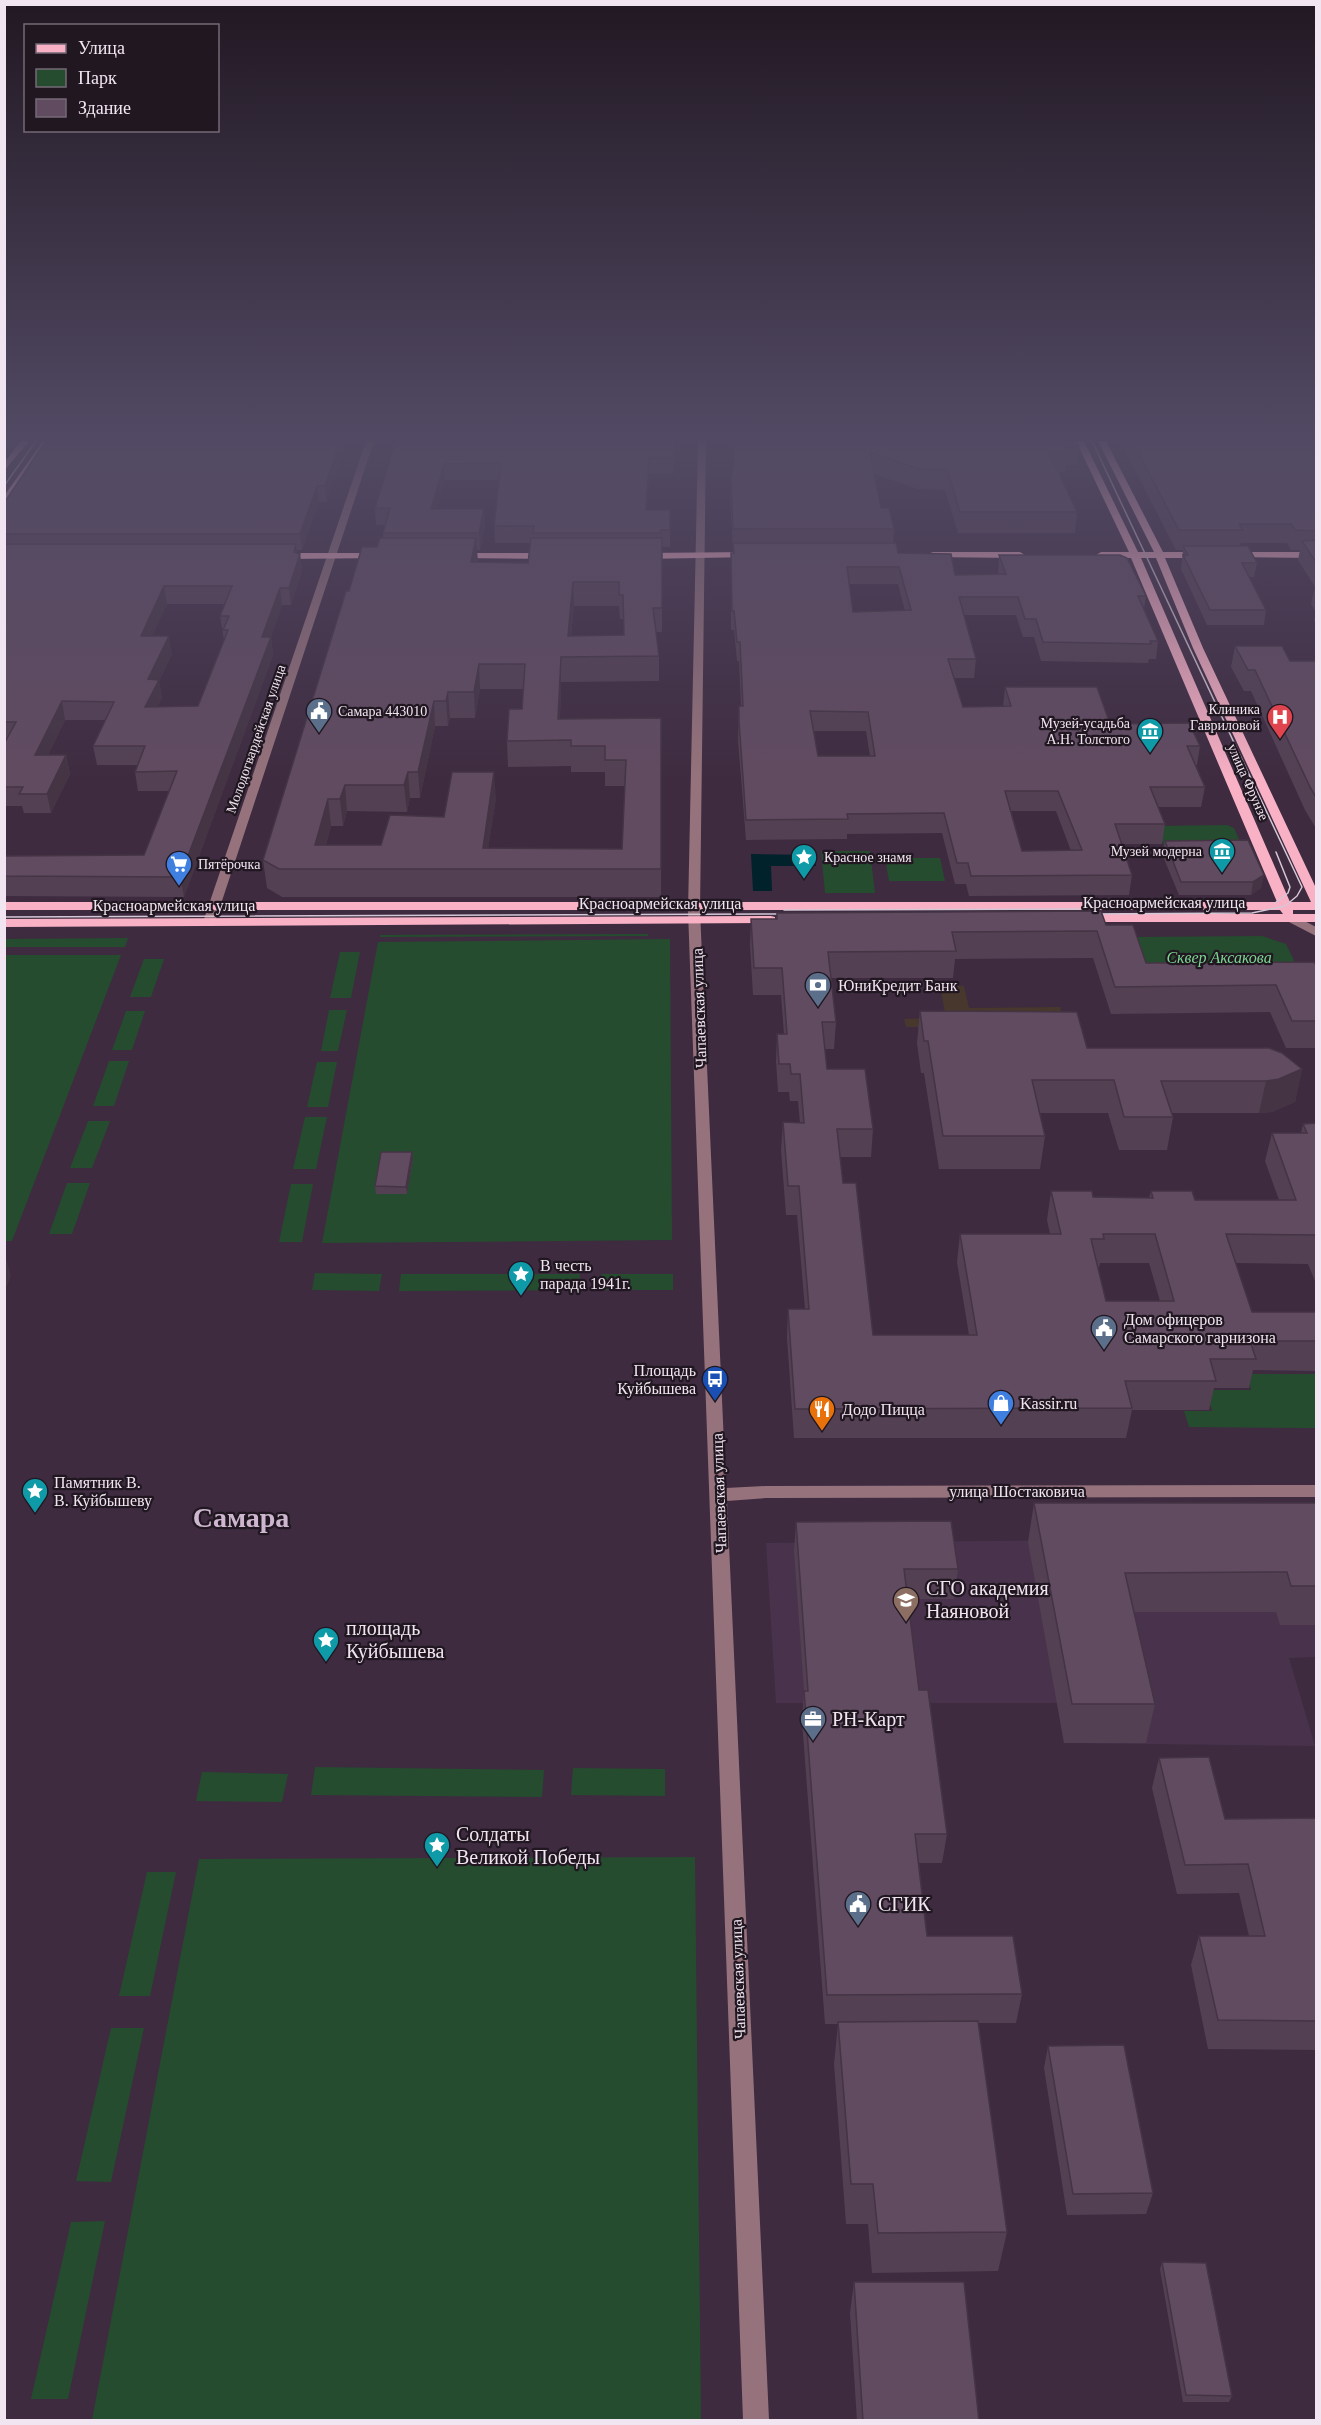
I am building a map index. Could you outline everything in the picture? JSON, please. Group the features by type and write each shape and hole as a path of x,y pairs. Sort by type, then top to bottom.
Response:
{"main road":[{"path":"634,555 760,555"},
{"path":"923,555 1029,555"},
{"path":"1088,555 1317,555"},
{"name":"улица Фрунзе","path":"1135,555 1288,912"},
{"name":"улица Фрунзе","path":"1158,555 1198,648 1317,900"},
{"path":"276,556 386,556"},
{"path":"445,556 563,556"},
{"name":"Красноармейская улица","path":"4,906 215,906 695,913 1288,912 1317,918"},
{"path":"1288,912 1317,906"},
{"name":"Красноармейская улица","path":"4,922 209,922 695,913"}],"street":[{"name":"Молодогвардейская улица","path":"209,922 332,556"},
{"name":"Чапаевская улица","path":"700,556 695,913 756,2421"},
{"path":"1288,912 1316,932"},
{"name":"улица Шостаковича","path":"718,1495 766,1492 1317,1491"}],"shaded area":[{"path":"940,986 964,986 969,1008 1060,1007 1063,1017 977,1027 906,1027 904,1019 946,1018"},
{"path":"1316,1538 1316,1657 1289,1658 1315,1746 1064,1743 1057,1703 776,1703 766,1543"}],"green space":[{"path":"1227,825 1234,828 1245,853 1167,853 1156,826"},
{"path":"821,851 870,851 875,893 825,893"},
{"path":"885,858 940,858 945,881 889,881"},
{"path":"648,934 648,936 380,937 380,935"},
{"name":"Сквер Аксакова","path":"1262,936 1286,944 1302,977 1150,979 1136,937"},
{"path":"128,938 125,947 5,947 5,939"},
{"path":"670,939 672,1240 322,1243 378,942"},
{"path":"340,952 360,952 351,998 330,998"},
{"path":"5,955 121,955 12,1241 4,1241"},
{"path":"144,959 164,959 151,997 130,997"},
{"path":"329,1010 347,1010 338,1051 321,1051"},
{"path":"126,1011 145,1011 132,1050 112,1050"},
{"path":"109,1061 129,1061 114,1106 93,1106"},
{"path":"317,1062 337,1062 328,1107 307,1107"},
{"path":"305,1117 327,1117 316,1169 293,1169"},
{"path":"88,1121 110,1121 92,1168 70,1168"},
{"path":"67,1183 90,1183 72,1234 49,1234"},
{"path":"291,1184 313,1184 302,1242 279,1242"},
{"path":"315,1273 382,1274 379,1291 312,1290"},
{"path":"401,1274 580,1274 579,1290 399,1291"},
{"path":"601,1274 673,1274 673,1290 601,1290"},
{"path":"1247,1374 1316,1374 1316,1428 1189,1427 1184,1411 1212,1411 1206,1390 1251,1390"},
{"path":"315,1767 544,1770 542,1797 311,1795"},
{"path":"573,1768 665,1769 665,1796 571,1795"},
{"path":"202,1772 288,1774 282,1802 196,1801"},
{"path":"695,1857 701,2420 92,2420 199,1859"},
{"path":"147,1872 176,1872 150,1996 119,1996"},
{"path":"111,2028 144,2028 111,2182 76,2181"},
{"path":"105,2221 68,2399 31,2399 71,2222"}],"water":[{"path":"751,854 815,855 816,866 771,866 772,891 753,891"}],"building":[{"path":"4,554 300,554 289,588 280,588 262,637 271,637 180,877 4,876 4,856 144,855 177,771 135,772 145,746 93,746 114,702 62,701 35,755 66,755 47,794 19,794 23,787 4,787 4,744 16,722 4,722","holes":["164,586 232,586 220,616 229,616 223,630 228,630 198,706 145,707 159,680 148,679 169,636 141,636"]},
{"path":"360,554 473,554 471,562 528,563 529,554 662,554 662,608 653,608 659,656 561,657 558,719 661,718 661,869 279,869 263,860 346,591 349,591","holes":["573,582 619,582 619,595 623,595 624,635 568,636","479,664 525,664 522,709 509,709 507,741 571,740 571,746 605,746 605,760 626,760 622,849 483,848 494,772 452,772 444,817 390,815 381,845 315,845 328,799 340,799 345,785 404,785 408,772 418,772 434,701 446,701 448,692 474,692"]},
{"path":"731,554 951,554 955,575 1006,574 999,555 1120,555 1127,558 1146,596 1138,596 1158,641 1150,641 1151,644 1043,642 1036,619 1025,619 1018,597 959,597 976,659 948,659 963,707 1011,706 1005,687 1097,687 1110,724 1189,723 1200,746 1187,746 1205,787 1150,787 1165,824 1115,824 1132,875 971,876 968,863 957,863 944,813 847,814 848,819 746,820 739,721 739,706 743,706 740,642 737,642 734,611 732,611","holes":["847,567 899,567 911,610 853,612","810,711 868,712 875,756 818,756","1005,791 1058,791 1082,850 1022,851"]},
{"path":"1252,554 1257,563 1242,563 1266,610 1210,610 1183,555"},
{"path":"1311,554 1317,554 1317,564"},
{"path":"1235,646 1282,646 1290,661 1317,661 1317,799 1255,670 1248,670"},
{"path":"1248,840 1264,875 1253,882 1181,882 1165,841"},
{"path":"1101,911 1106,925 1133,925 1146,963 1314,962 1317,966 1317,1021 1292,1021 1276,985 1115,987 1097,931 952,932 956,951 828,952 836,1022 822,1022 827,1069 865,1069 873,1129 837,1129 843,1183 856,1183 873,1335 977,1335 960,1234 1061,1234 1051,1191 1092,1191 1093,1197 1153,1198 1151,1191 1192,1191 1195,1200 1296,1200 1272,1133 1307,1133 1303,1124 1317,1123 1317,1237 1316,1235 1226,1234 1252,1312 1317,1312 1317,1341 1250,1341 1256,1359 1210,1359 1216,1381 1125,1381 1132,1408 795,1409 788,1309 809,1309 799,1186 788,1186 783,1122 804,1123 800,1074 791,1074 790,1064 779,1064 777,1034 787,1034 782,968 754,968 751,919 777,919 777,913","holes":["1103,1234 1155,1234 1174,1301 1106,1301 1091,1239 1104,1239"]},
{"path":"920,1011 1077,1012 1087,1048 1269,1048 1282,1053 1302,1069 1279,1079 1266,1081 1161,1081 1173,1117 1124,1117 1114,1080 1032,1080 1045,1136 943,1136 928,1041 924,1041"},
{"path":"381,1152 412,1152 406,1187 375,1186"},
{"path":"1034,1503 1317,1503 1317,1586 1291,1586 1287,1572 1125,1573 1155,1704 1072,1704"},
{"path":"951,1521 958,1569 904,1569 919,1690 928,1690 947,1834 915,1834 927,1936 1013,1936 1022,1994 827,1995 804,1691 808,1691 796,1522"},
{"path":"1209,1757 1225,1819 1317,1818 1317,2021 1218,2020 1199,1936 1265,1936 1248,1864 1185,1865 1159,1758"},
{"path":"978,2021 1007,2232 878,2233 873,2184 851,2184 838,2022"},
{"path":"1124,2045 1153,2193 1073,2194 1048,2046"},
{"path":"1162,2262 1206,2263 1232,2396 1186,2395"},
{"path":"854,2282 964,2282 979,2421 863,2421"}],"tram line":[{"path":"1084,914 1252,913 1285,906 1297,896 1302,887 1145,554"},
{"path":"1275,903 1288,893 1290,887 1276,852"},
{"path":"784,910 1093,909"},
{"path":"4,917 793,914"}],"place":[{"name":"Самара 443010","path":"319,734"},
{"name":"Клиника Гавриловой","path":"1280,740"},
{"name":"Музей-усадьба А.Н. Толстого","path":"1150,754"},
{"name":"Музей модерна","path":"1222,874"},
{"name":"Красное знамя","path":"804,880"},
{"name":"Пятёрочка","path":"179,887"},
{"name":"ЮниКредит Банк","path":"818,1008"},
{"name":"В честь парада 1941г.","path":"521,1297"},
{"name":"Дом офицеров Самарского гарнизона","path":"1104,1351"},
{"name":"Площадь Куйбышева","path":"715,1402"},
{"name":"Kassir.ru","path":"1001,1426"},
{"name":"Додо Пицца","path":"822,1432"},
{"name":"Памятник В. В. Куйбышеву","path":"35,1514"},
{"name":"СГО академия Наяновой","path":"906,1623"},
{"name":"площадь Куйбышева","path":"326,1663"},
{"name":"РН-Карт","path":"813,1742"},
{"name":"Солдаты Великой Победы","path":"437,1868"},
{"name":"СГИК","path":"858,1927"}],"district":[{"name":"Самара","path":"241,1517"}]}
